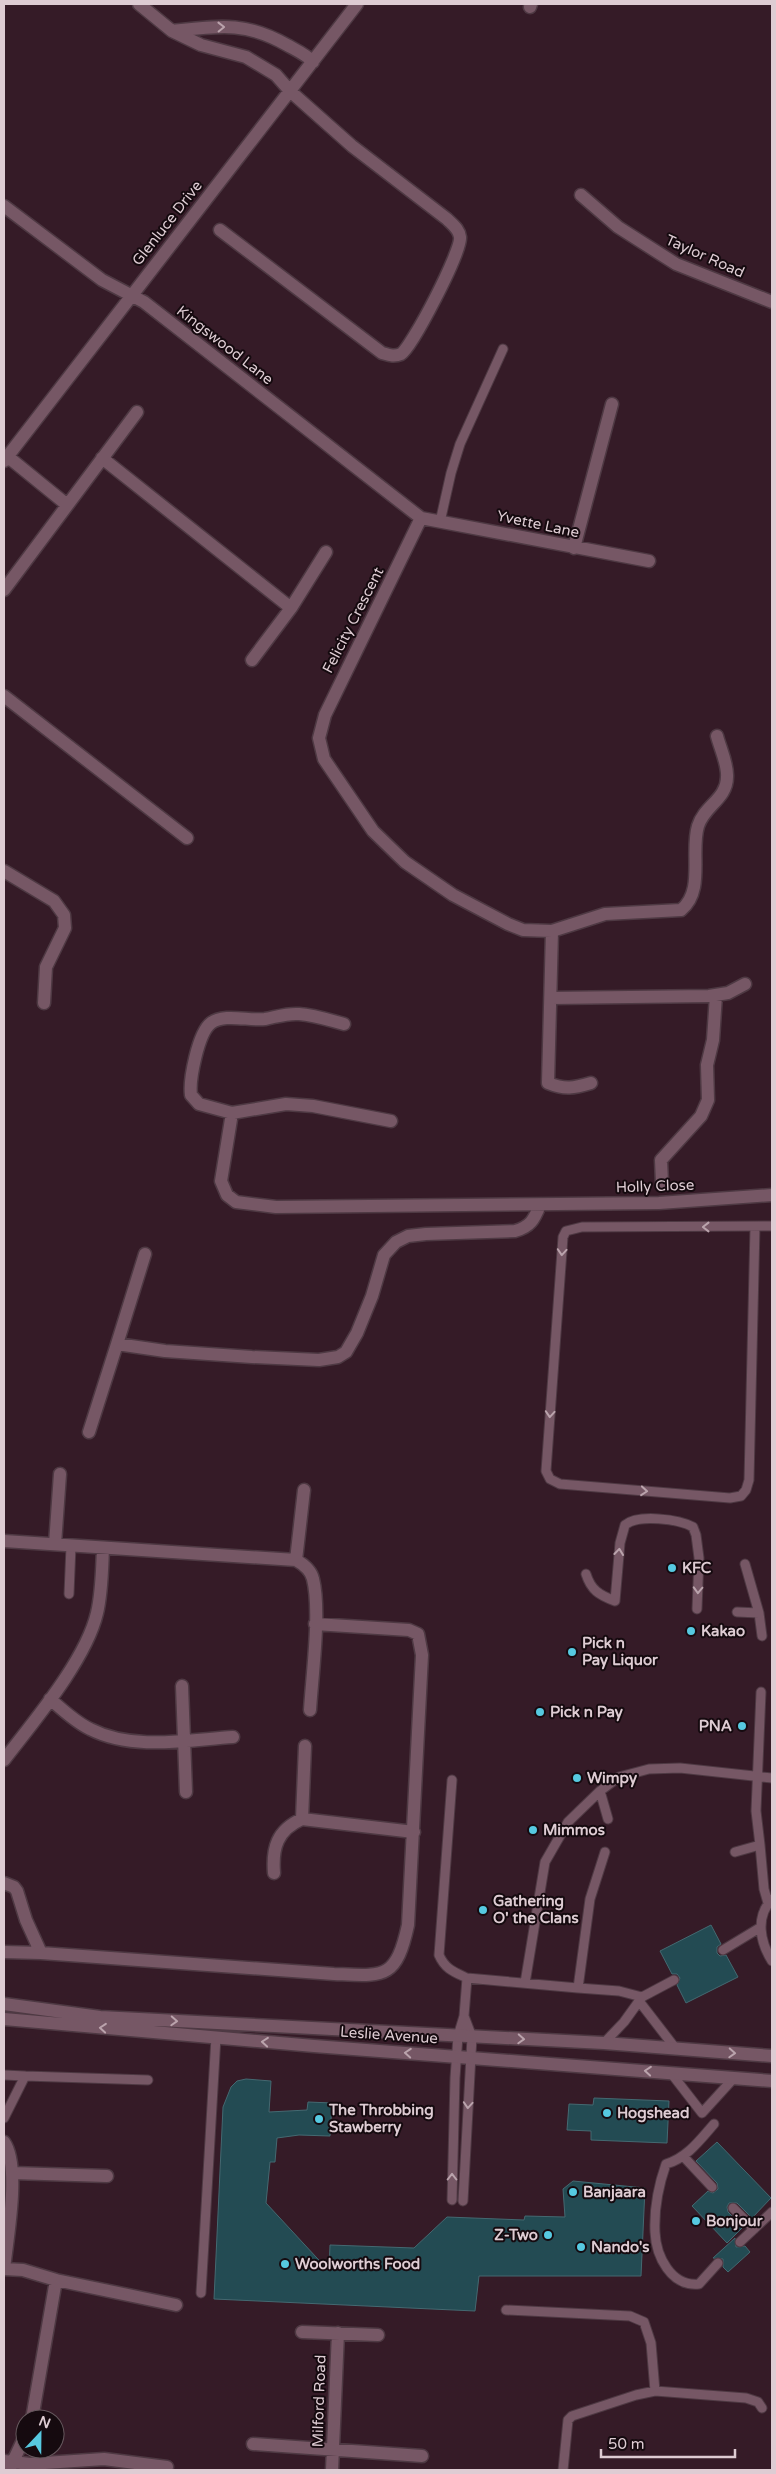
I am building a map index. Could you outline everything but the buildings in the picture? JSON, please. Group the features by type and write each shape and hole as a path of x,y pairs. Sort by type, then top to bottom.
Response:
{"street":[{"path":"139,4 172,31 200,44 246,57 276,75 290,91 352,146 458,229 460,238 456,255 413,340 401,354 391,356 382,353 220,230"},
{"name":"Glenluce Drive","path":"6,459 357,4"},
{"path":"172,31 220,26 256,30 275,38 313,62"},
{"name":"Taylor Road","path":"581,195 618,227 676,264 772,302"},
{"name":"Kingswood Lane","path":"4,206 102,280 132,295 421,518"},
{"path":"574,548 612,404"},
{"path":"4,590 66,504 137,412"},
{"path":"102,458 290,608"},
{"path":"6,459 66,504"},
{"name":"Yvette Lane","path":"421,518 649,561"},
{"name":"Felicity Crescent","path":"421,518 337,687 318,738 324,759 373,831 405,862 453,895 508,924 523,930 552,932"},
{"path":"252,660 290,608 326,552"},
{"path":"4,696 187,838"},
{"path":"591,1083 571,1089 559,1088 548,1084 552,932 605,914 681,910 688,905 693,892 698,826 702,818 719,799 727,782 728,776 717,736"},
{"path":"4,872 54,902 64,915 65,928 46,967 44,1002"},
{"path":"551,998 716,995 728,993 745,984"},
{"path":"662,1182 661,1160 701,1116 708,1100 707,1064 713,1040 716,995"},
{"path":"344,1024 310,1016 291,1014 265,1019 223,1019 211,1023 207,1028 196,1056 190,1080 190,1095 199,1104 232,1113 286,1104 312,1106 391,1121"},
{"name":"Holly Close","path":"232,1113 220,1182 227,1195 236,1202 284,1207 540,1205 659,1203 772,1195"},
{"path":"117,1344 165,1351 252,1357 319,1360 338,1358 346,1352 357,1333 372,1296 384,1255 390,1247 408,1236 514,1231 529,1225 540,1205"},
{"path":"89,1432 145,1254"},
{"path":"55,1544 60,1474"},
{"path":"296,1560 304,1490"},
{"path":"4,1541 296,1560 310,1572 313,1580 315,1624 310,1710"},
{"path":"4,1760 50,1699 78,1654 95,1620 100,1596 103,1548"},
{"path":"4,1952 334,1974 382,1974 394,1965 405,1936 414,1832 422,1655 418,1634 409,1630 315,1624"},
{"path":"182,1686 186,1792"},
{"path":"50,1699 84,1726 106,1736 133,1741 233,1737"},
{"path":"302,1819 306,1746"},
{"path":"274,1874 273,1856 275,1843 281,1832 290,1824 302,1819 414,1832"},
{"path":"4,1883 17,1891 26,1920 41,1953"},
{"name":"Leslie Avenue","path":"4,2004 100,2017 604,2043 772,2056"},
{"name":"Leslie Avenue","path":"4,2019 472,2056 733,2079 772,2080"},
{"path":"4,2142 10,2154 13,2173 4,2269 23,2270 56,2280 176,2305"},
{"path":"13,2173 107,2176"},
{"path":"34,2409 56,2280"},
{"path":"302,2332 378,2335"},
{"name":"Milford Road","path":"332,2470 338,2333"},
{"path":"253,2444 422,2456"},
{"path":"8,2465 15,2453"},
{"path":"8,2465 104,2459 166,2467"}],"lane":[{"path":"440,522 450,472 460,444 504,350"},
{"path":"755,1227 752,1437 749,1480 744,1494 730,1498 560,1484 550,1479 546,1472 563,1237 566,1231 582,1227 772,1226"},
{"path":"586,1574 590,1587 615,1601 620,1543 625,1525 636,1519 676,1521 693,1528 696,1535 699,1558 697,1609"},
{"path":"69,1594 71,1546"},
{"path":"745,1564 759,1613 762,1636"},
{"path":"738,1612 759,1613"},
{"path":"761,1692 756,1810 764,1889 770,1901 761,1927 764,1944 772,1961"},
{"path":"525,1983 545,1862 568,1822 600,1791 620,1777 649,1769 680,1768 772,1778"},
{"path":"452,1780 439,1955 443,1965 467,1978 619,1991 640,1999 676,2049"},
{"path":"600,1791 608,1819"},
{"path":"735,1852 760,1845"},
{"path":"578,1988 590,1900 606,1852"},
{"path":"723,1950 761,1927"},
{"path":"452,2200 452,2112 458,2036 464,2016 467,1978"},
{"path":"604,2043 624,2022 640,1999 674,1980"},
{"path":"463,2201 472,2056 472,2037 464,2016"},
{"path":"201,2292 216,2037"},
{"path":"671,2073 702,2113 733,2079"},
{"path":"4,2075 148,2080"},
{"path":"4,2118 25,2076"},
{"path":"714,2124 683,2156 666,2164 660,2183 655,2233 663,2262 673,2278 694,2284 702,2281 718,2263"},
{"path":"683,2156 712,2187"},
{"path":"733,2208 754,2229"},
{"path":"740,2242 772,2212"},
{"path":"506,2310 630,2316 644,2322 650,2343 655,2391"},
{"path":"563,2470 566,2426 572,2416 636,2395 655,2391 751,2399 762,2408"}],"place":[{"name":"KFC","path":"672,1568"},
{"name":"Kakao","path":"691,1631"},
{"name":"Pick n Pay Liquor","path":"572,1652"},
{"name":"Pick n Pay","path":"540,1712"},
{"name":"PNA","path":"742,1726"},
{"name":"Wimpy","path":"577,1778"},
{"name":"Mimmos","path":"533,1830"},
{"name":"Gathering O' the Clans","path":"483,1910"},
{"name":"Hogshead","path":"607,2113"},
{"name":"The Throbbing Stawberry","path":"319,2119"},
{"name":"Banjaara","path":"573,2192"},
{"name":"Bonjour","path":"696,2221"},
{"name":"Z-Two","path":"548,2235"},
{"name":"Nando's","path":"581,2247"},
{"name":"Woolworths Food","path":"285,2264"}]}
